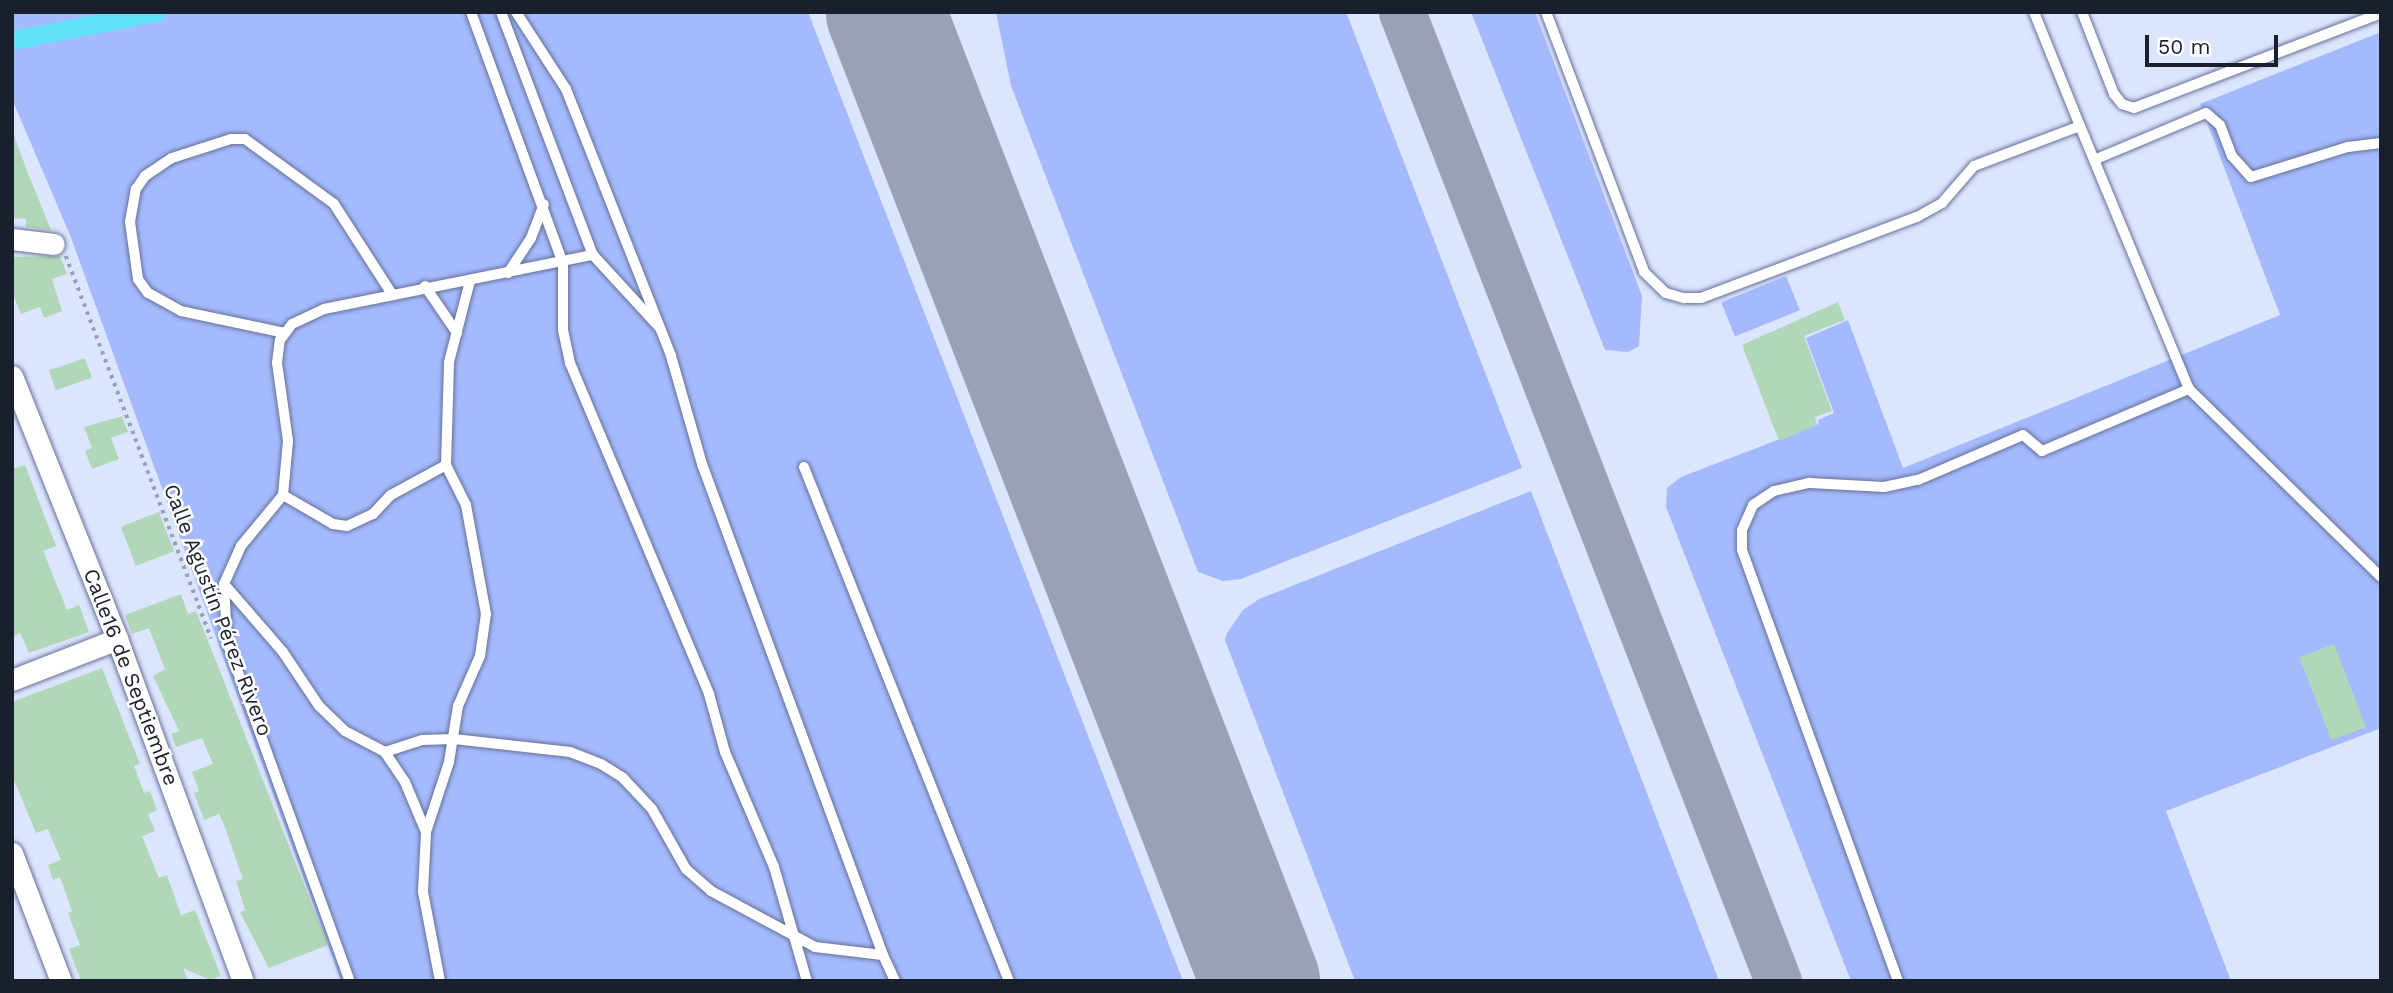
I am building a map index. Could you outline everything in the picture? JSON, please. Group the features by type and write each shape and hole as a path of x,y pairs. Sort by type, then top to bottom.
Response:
{"street":[{"path":"12,239 59,248"},
{"name":"Calle16 de Septiembre","path":"12,376 117,639 243,981"},
{"path":"12,680 117,639"},
{"path":"12,853 61,981"}],"lane":[{"path":"471,12 544,204 563,263 563,330 570,363 709,694 725,752 774,867 807,981"},
{"path":"501,12 593,255 660,328"},
{"path":"516,12 566,89 660,328 702,464 883,955 895,981"},
{"path":"1546,12 1644,272 1665,293 1684,298 1700,298 1917,217 1942,203 1974,166 2080,126"},
{"path":"2034,12 2189,389 2381,577"},
{"path":"2082,12 2109,86 2122,104 2133,107 2381,13"},
{"path":"2094,160 2206,113 2220,125 2232,156 2251,177 2348,147 2381,143"},
{"path":"285,333 181,311 148,293 138,279 130,222 136,189 145,176 172,158 231,139 245,139 334,204 392,294"},
{"path":"508,273 531,238 544,204"},
{"path":"350,981 227,642 224,584 241,546 283,495 288,441 277,363 285,333 292,324 324,309 425,286 470,281 593,255"},
{"path":"440,981 423,892 426,832 454,739 458,706 480,656 486,614 466,505 446,465 449,362 470,281"},
{"path":"425,286 457,332"},
{"path":"1898,981 1742,550 1742,530 1753,505 1774,491 1810,483 1884,487 1917,480 2023,435 2042,451 2189,389"},
{"path":"283,495 333,524 347,526 373,514 391,495 446,465"},
{"path":"804,467 1009,981"},
{"path":"224,584 283,652 319,706 345,731 385,752 405,782 426,832"},
{"path":"385,752 422,740 454,739 570,752 601,764 623,778 652,809 686,869 711,891 815,947 883,955"}],"path":[{"name":"Calle Agustín Pérez Rivero","path":"59,248 213,641"}],"shaded area":[{"path":"12,12 808,12 1183,981 341,981 70,235 12,99"},
{"path":"996,12 1346,12 1522,468 1241,579 1223,581 1198,572 1011,86"},
{"path":"1471,12 1535,12 1642,296 1639,346 1628,352 1605,350"},
{"path":"2381,32 2381,728 2166,811 2231,981 1851,981 1666,507 1667,488 1681,477 1819,424 1818,420 1834,413 1806,338 1848,320 1903,468 2280,315 2200,104"},
{"path":"1786,276 1800,310 1735,337 1721,302"},
{"path":"1531,491 1719,981 1355,981 1225,640 1227,633 1243,610 1259,599"}],"building":[{"path":"14,135 51,230 26,227 26,219 12,218"},
{"path":"60,256 67,274 52,279 62,311 44,318 40,307 21,314 12,292 12,257"},
{"path":"1838,302 1845,320 1804,336 1832,411 1815,417 1817,425 1779,441 1742,345"},
{"path":"85,358 92,378 56,390 49,370"},
{"path":"122,416 128,432 111,438 119,459 92,469 85,451 92,448 84,427"},
{"path":"25,465 56,546 43,551 67,610 79,605 89,632 29,653 20,633 12,637 12,469"},
{"path":"159,512 174,551 136,566 121,527"},
{"path":"181,594 188,614 196,611 328,945 269,968 240,912 245,910 236,881 243,879 224,825 219,814 204,820 194,793 199,791 192,772 213,764 202,738 176,747 171,734 179,731 153,676 165,669 149,628 132,634 125,615"},
{"path":"2334,644 2366,727 2331,740 2299,657"},
{"path":"102,668 140,764 134,766 144,793 150,791 157,810 148,814 155,831 142,836 159,878 167,875 181,915 195,910 221,976 210,980 183,968 188,981 81,981 69,949 80,945 68,913 72,911 60,877 53,880 48,865 61,860 48,829 36,833 12,775 12,702"}],"waterway":[{"path":"12,40 156,12"}],"taxiway":[{"path":"902,12 960,205"},
{"path":"1402,12 1778,981"}],"runway":[{"path":"885,12 1260,981"}]}
